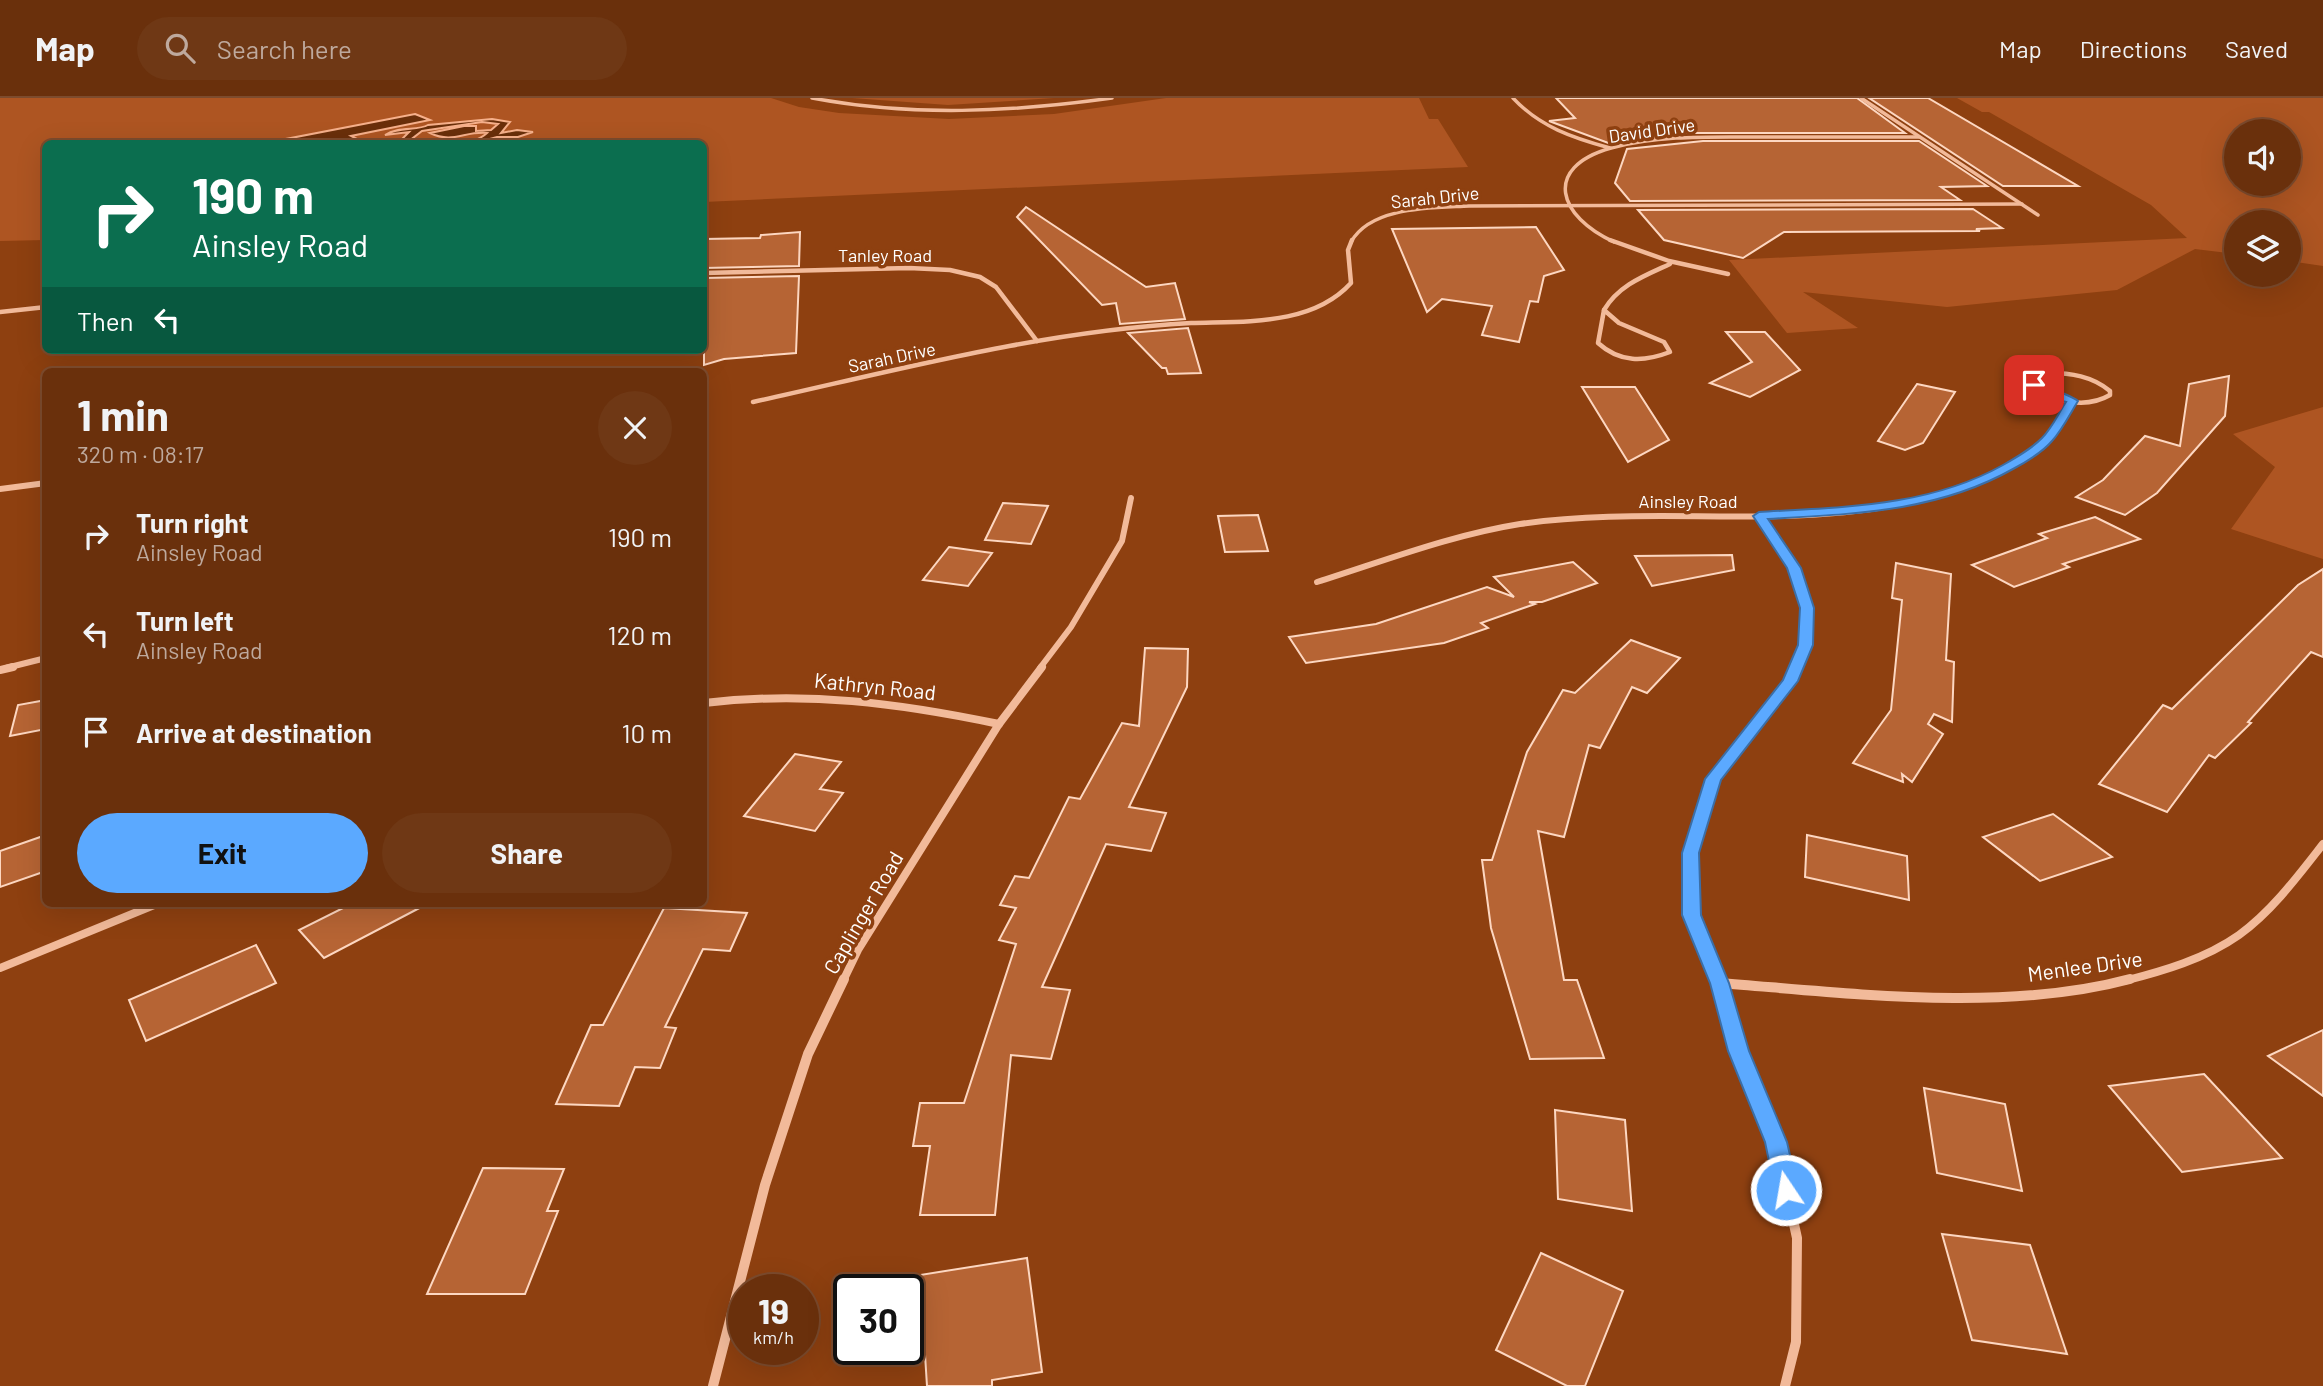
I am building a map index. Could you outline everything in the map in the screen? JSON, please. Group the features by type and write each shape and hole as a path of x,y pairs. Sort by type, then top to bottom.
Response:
{"street":[{"path":"812,98 847,106 923,113 1020,110 1112,98"},
{"path":"1513,98 1531,118 1549,129 1610,148"},
{"path":"1861,98 2038,215"},
{"name":"David Drive","path":"1567,206 1561,194 1563,182 1569,172 1610,148 1701,138 1919,136"},
{"name":"Sarah Drive","path":"753,402 1093,331 1262,320 1298,313 1343,294 1351,283 1349,243 1355,232 1384,218 1437,208 2022,204"},
{"path":"1567,206 1579,220 1610,239 1670,264 1728,274"},
{"path":"1605,310 1619,323 1664,342 1670,352 1654,359 1627,359 1608,354 1598,343 1599,322 1611,296 1629,282 1670,264"},
{"name":"Tanley Road","path":"707,273 909,268 950,270 981,277 996,287 1037,341"},
{"path":"0,312 42,307"},
{"path":"2048,373 2071,374 2096,381 2110,391 2106,399 2072,401 2039,390 2034,385 2034,377 2048,373"},
{"name":"Ainsley Road","path":"1317,582 1453,539 1521,524 1594,517 1759,516 1883,508 1953,493 2024,458 2048,440 2072,401"},
{"path":"0,489 42,484"},
{"name":"Caplinger Road","path":"713,1386 765,1185 808,1054 858,950 999,724 1072,627 1122,541 1131,498"},
{"path":"1759,516 1794,568 1807,608 1806,645 1790,681 1713,779 1690,853 1691,915 1719,983 1739,1051 1776,1142 1797,1238 1797,1342 1785,1386"},
{"path":"0,670 42,658"},
{"name":"Kathryn Road","path":"707,703 824,695 912,705 999,724"},
{"name":"Menlee Drive","path":"1719,983 1919,996 2039,994 2158,974 2228,943 2281,898 2323,844"},
{"path":"0,968 149,907"}],"shaded area":[{"path":"0,98 771,98 799,107 839,113 949,119 1054,114 1166,98 1419,98 1429,119 1438,119 1468,167 707,202 707,140 42,140 42,240 0,241"},
{"path":"852,98 1054,98 948,105"},
{"path":"1957,98 2323,98 2323,266 2301,263 2301,210 2224,210 2224,253 2195,249 2117,290 1947,307 1803,292 1858,328 1787,333 1729,260 2187,238 2151,205 1989,112 1982,112"},
{"path":"415,114 430,120 351,136 359,140 286,139"},
{"path":"492,119 510,122 501,133 517,130 533,132 518,137 486,140 475,140 487,133 445,137 430,133 464,126 476,126 476,131 491,130 498,124 482,122 422,131 413,138 418,140 402,139 409,132 385,135 396,130"},
{"path":"2323,407 2323,559 2231,529 2275,467 2233,434"}],"building":[{"path":"1556,98 1857,98 1905,133 1684,133 1611,144 1549,121 1575,118"},
{"path":"1869,98 1928,98 2078,186 2003,186"},
{"path":"1703,141 1919,141 1987,186 1941,187 1960,200 1630,201 1615,183 1627,149"},
{"path":"1026,207 1146,287 1175,283 1185,319 1120,324 1116,303 1102,305 1017,217"},
{"path":"1973,209 2002,228 1976,229 1980,231 1784,232 1743,258 1664,240 1638,210"},
{"path":"1536,227 1564,270 1544,276 1538,302 1530,301 1519,342 1482,335 1492,306 1442,299 1427,312 1392,229"},
{"path":"800,232 799,266 707,268 707,239 760,238 761,235"},
{"path":"799,276 796,353 724,359 704,365 704,354 707,354 707,278"},
{"path":"1188,328 1201,373 1168,374 1166,368 1162,368 1128,333"},
{"path":"1726,332 1765,332 1800,370 1750,397 1710,383 1752,362"},
{"path":"2229,376 2225,416 2157,493 2125,515 2076,497 2103,480 2145,436 2180,446 2189,384"},
{"path":"1917,384 1955,392 1923,443 1905,450 1878,441"},
{"path":"1582,387 1635,387 1669,440 1628,462"},
{"path":"1003,503 1048,506 1031,544 985,540"},
{"path":"1258,515 1268,551 1225,552 1218,516"},
{"path":"2095,517 2140,539 2063,564 2069,567 2014,587 1972,565 2047,538 2039,534"},
{"path":"949,547 992,553 968,586 923,580"},
{"path":"1732,555 1734,570 1652,586 1635,556"},
{"path":"1573,562 1597,583 1542,602 1529,602 1535,604 1481,623 1488,628 1444,643 1306,663 1289,637 1376,624 1487,587 1514,597 1494,577"},
{"path":"1896,563 1951,574 1946,660 1954,662 1952,722 1934,714 1928,724 1943,734 1912,782 1902,774 1903,782 1853,763 1891,710 1902,600 1892,598"},
{"path":"2323,569 2323,657 2311,652 2248,722 2251,723 2215,758 2209,755 2167,812 2099,784 2163,705 2172,709 2298,585"},
{"path":"1631,640 1680,658 1647,693 1632,687 1600,748 1589,745 1564,837 1538,831 1564,980 1577,980 1604,1058 1530,1059 1491,928 1482,860 1492,860 1527,752 1563,690 1575,693"},
{"path":"1145,648 1188,649 1187,687 1129,807 1166,813 1151,851 1106,844 1042,987 1070,990 1051,1059 1011,1055 995,1215 920,1215 930,1146 913,1146 920,1103 964,1103 1016,944 999,940 1016,908 1000,905 1015,876 1029,878 1069,797 1080,799 1122,723 1139,726"},
{"path":"42,701 42,730 10,736 18,705"},
{"path":"795,754 841,762 820,789 843,793 815,831 744,816"},
{"path":"2053,814 2112,857 2040,881 1983,837"},
{"path":"1807,835 1907,856 1909,900 1805,877"},
{"path":"42,836 42,872 0,887 0,851"},
{"path":"345,907 421,907 324,958 299,930"},
{"path":"664,908 747,913 730,951 703,949 665,1027 676,1028 660,1068 635,1067 619,1106 556,1104 591,1025 603,1025"},
{"path":"256,945 276,983 146,1041 129,1000"},
{"path":"2323,1030 2323,1096 2268,1056"},
{"path":"2204,1074 2282,1158 2182,1172 2109,1086"},
{"path":"1924,1088 2005,1104 2022,1191 1937,1173"},
{"path":"1555,1110 1625,1120 1632,1211 1558,1199"},
{"path":"483,1168 564,1169 547,1211 558,1211 525,1294 427,1294"},
{"path":"1942,1234 2030,1245 2067,1354 1972,1340"},
{"path":"1541,1253 1623,1291 1585,1386 1567,1386 1496,1350"},
{"path":"1027,1258 1042,1372 992,1380 992,1386 927,1386 924,1274"}],"route":[{"path":"1786,1190 1776,1142 1739,1051 1719,983 1691,915 1690,853 1713,779 1790,681 1806,645 1807,608 1794,568 1759,516 1883,508 1953,493 1994,475 2048,440 2072,401 2048,394 2034,385"}]}
